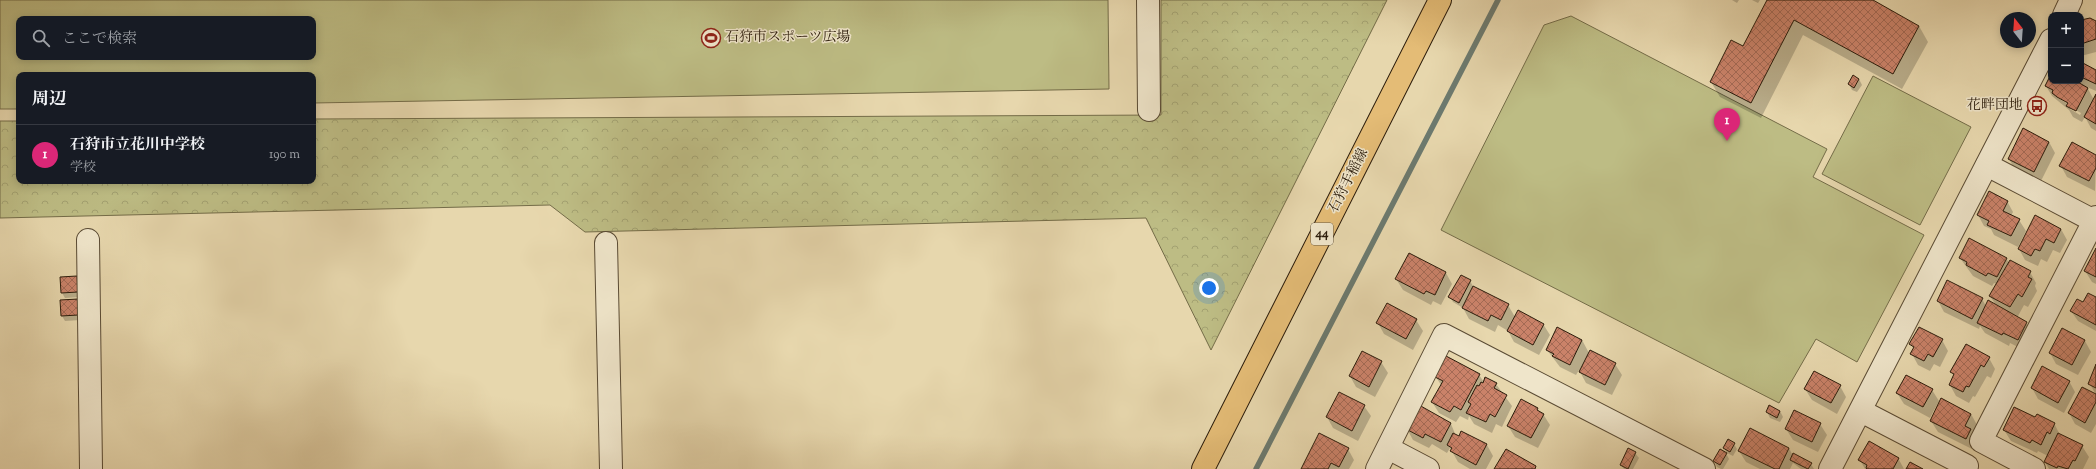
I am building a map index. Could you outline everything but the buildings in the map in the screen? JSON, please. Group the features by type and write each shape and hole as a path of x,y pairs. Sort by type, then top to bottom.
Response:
{"main road":[{"name":"石狩手稲線","path":"1203,469 1440,0"}],"street":[{"path":"1148,0 1149,110"},
{"path":"2065,12 2071,0"},
{"path":"1830,469 2048,46"},
{"path":"1987,165 2095,220 1981,441 2034,469"},
{"path":"88,240 91,469"},
{"path":"606,243 611,469"},
{"path":"1377,469 1444,335 1704,469"},
{"path":"1860,411 1967,466 1966,469"},
{"path":"1388,448 1428,469"}],"green space":[{"name":"石狩市スポーツ広場","path":"0,0 1108,0 1109,89 316,103 316,72 16,72 16,109 0,109"},
{"path":"1161,0 1387,0 1211,350 1146,218 585,232 550,205 0,218 0,121 16,121 16,184 316,184 316,119 1161,115"},
{"path":"1571,16 1827,149 1813,177 1924,235 1857,362 1816,339 1779,403 1441,230 1544,25"},
{"path":"1873,76 1971,127 1920,225 1822,174"}],"waterway":[{"path":"1256,469 1498,0"}],"place":[{"name":"石狩市スポーツ広場","path":"711,38"},
{"name":"花畔団地","path":"2037,106"},
{"name":"石狩市立花川中学校","path":"1727,141"}]}
